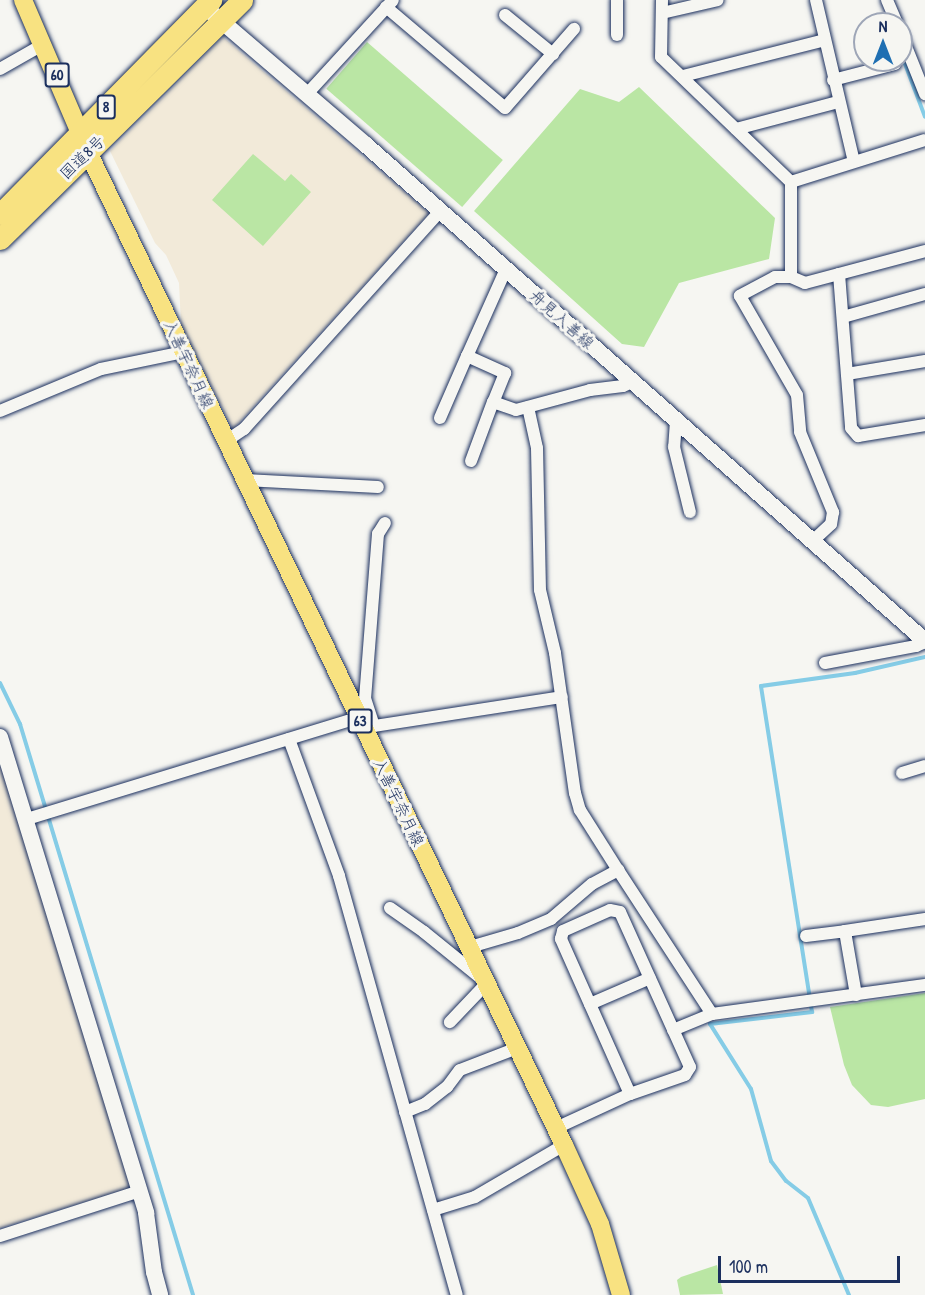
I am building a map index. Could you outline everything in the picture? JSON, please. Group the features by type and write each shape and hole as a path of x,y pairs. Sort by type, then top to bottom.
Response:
{"highway":[{"name":"国道8号","path":"0,214 242,0"},
{"name":"国道8号","path":"0,239 204,2"}],"main road":[{"name":"60","path":"23,0 44,44 84,142"},
{"name":"舟見入善線","path":"204,2 220,21 307,94 506,269 925,641"},
{"name":"入善宇奈月線","path":"84,142 244,480 365,724 564,1145 600,1224 621,1295"},
{"path":"0,737 140,1191 160,1295"}],"street":[{"path":"617,0 617,35"},
{"path":"662,0 661,57 791,182 791,277"},
{"path":"662,13 718,0"},
{"path":"816,0 838,102 854,162"},
{"path":"307,94 390,4 505,108 574,29"},
{"path":"505,15 553,54"},
{"path":"683,76 825,40"},
{"path":"0,69 44,44"},
{"path":"913,58 921,74 925,94"},
{"path":"833,80 864,72"},
{"path":"736,129 838,102"},
{"path":"791,182 925,140"},
{"path":"226,441 244,429 440,211"},
{"path":"812,542 831,524 833,512 800,432 797,395 740,296 775,278 791,277 805,283 925,251"},
{"path":"440,418 506,269"},
{"path":"839,274 851,428 858,436 925,425"},
{"path":"843,317 925,294"},
{"path":"0,411 101,369 184,352"},
{"path":"467,356 506,373 471,461"},
{"path":"847,374 925,362"},
{"path":"493,402 516,410 590,390 623,386 632,382"},
{"path":"528,407 537,448 540,590 562,697 568,753 580,810 712,1014"},
{"path":"676,421 674,447 690,512"},
{"path":"244,480 378,487"},
{"path":"365,724 378,534 386,523"},
{"path":"825,663 916,646 925,641"},
{"path":"27,819 289,739 365,724 562,697"},
{"path":"289,739 339,876 457,1295"},
{"path":"902,773 925,766"},
{"path":"470,947 518,933 551,919 592,884 618,870"},
{"path":"390,908 424,932 487,983 450,1022"},
{"path":"556,1128 630,1094 685,1075 690,1067 620,912 610,910 563,931 561,939 630,1094"},
{"path":"806,936 925,919"},
{"path":"845,931 856,995"},
{"path":"590,1004 650,978"},
{"path":"673,1030 712,1014 925,985"},
{"path":"405,1112 425,1104 447,1088 460,1070 517,1048"},
{"path":"433,1210 475,1197 564,1145"},
{"path":"0,1236 140,1191"}],"shaded area":[{"path":"223,37 429,213 233,429 181,324 179,283 166,255 155,243 110,151"},
{"path":"0,759 133,1187 0,1228"}],"green space":[{"path":"367,42 503,160 462,207 326,89"},
{"path":"639,87 775,218 769,259 679,283 644,347 622,344 474,211 580,89 619,102"},
{"path":"253,154 285,181 291,174 311,192 263,246 212,200"},
{"path":"925,993 925,1099 888,1107 871,1105 852,1085 844,1065 830,1007"},
{"path":"717,1265 723,1294 680,1295 677,1280"}],"waterway":[{"path":"908,72 925,117"},
{"path":"849,1295 808,1198 786,1181 771,1161 751,1089 710,1024 812,1012 761,686 855,673 925,657"},
{"path":"0,683 20,724 193,1295"}]}
